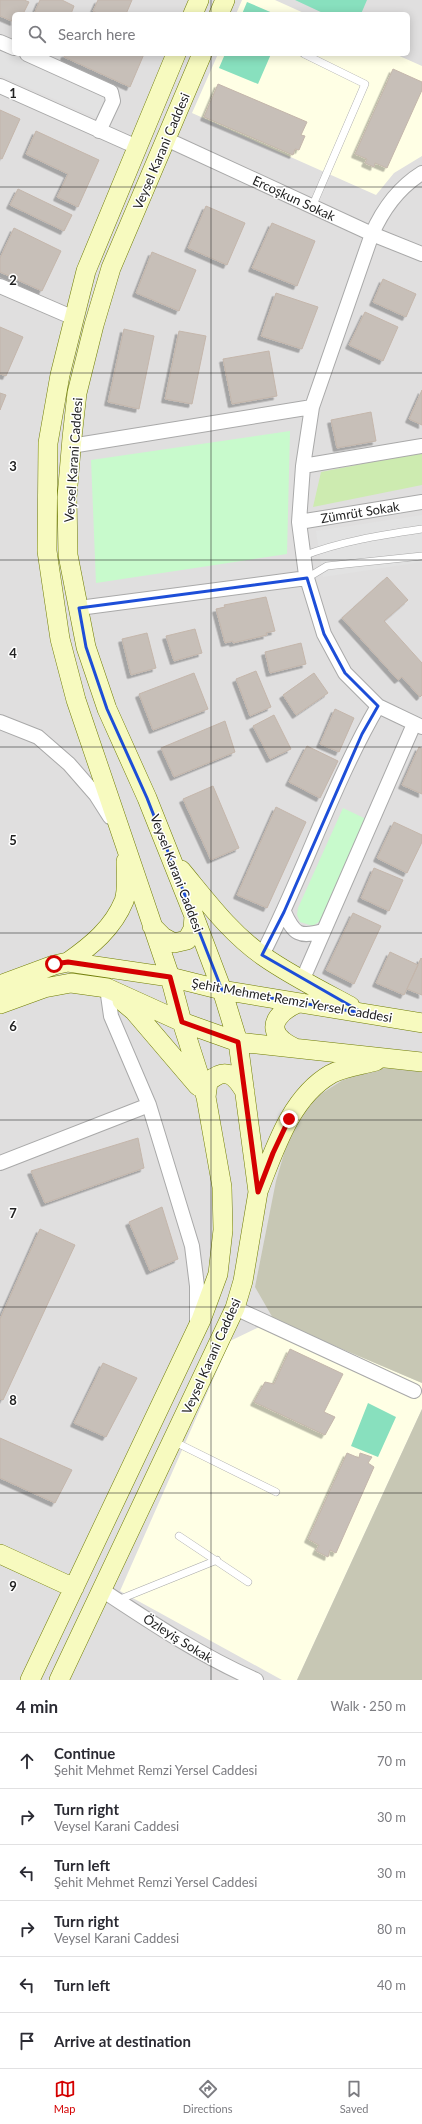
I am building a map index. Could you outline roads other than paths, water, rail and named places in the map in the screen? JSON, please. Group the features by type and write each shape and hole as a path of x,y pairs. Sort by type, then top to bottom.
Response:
{"main road":[{"path":"194,12 199,0"},
{"path":"220,12 225,0"},
{"name":"Veysel Karani Caddesi","path":"30,1680 197,1328 218,1274 223,1230 222,1187 206,1097 182,1022 170,977 76,700 60,639 47,551 48,443 60,375 86,271 175,56"},
{"name":"Veysel Karani Caddesi","path":"59,1680 235,1308 243,1281 258,1192 238,1042 222,990 194,916 147,798 107,709 86,646 68,555 67,497 77,393 111,268 201,56"},
{"path":"68,962 92,945 107,928 124,900 126,873 125,841"},
{"path":"170,855 222,920 262,955 302,981 363,1013"},
{"path":"152,926 163,937 174,943 187,940 193,930 194,916"},
{"name":"Şehit Mehmet Remzi Yersel Caddesi","path":"0,985 54,964 68,962 170,977 222,990 422,1023"},
{"path":"0,1004 44,988 71,983 107,988 182,1022 238,1042 422,1062"},
{"path":"107,988 134,1011 206,1097"},
{"path":"296,1048 281,1040 275,1029 277,1018 286,1008 298,1003"},
{"path":"258,1192 273,1153 289,1119 308,1094 332,1074 384,1058"},
{"path":"206,1097 208,1082 217,1074 228,1074 238,1080 245,1092"},
{"path":"0,1554 74,1588"}],"street":[{"path":"0,42 12,47"},
{"path":"31,56 111,92 113,100 99,131"},
{"path":"0,86 137,147"},
{"name":"Ercoşkun Sokak","path":"166,139 372,234 422,254"},
{"path":"302,981 322,931 418,725 378,706 345,673 324,634 307,578 299,522 303,466 312,407 372,234 381,213 398,192 422,173"},
{"path":"0,286 74,318"},
{"path":"71,446 312,407"},
{"path":"303,466 422,446"},
{"name":"Zümrüt Sokak","path":"299,522 422,502"},
{"path":"79,608 307,578"},
{"path":"262,955 284,912 362,734 378,706"},
{"path":"0,722 38,738 69,764 96,795 125,841"},
{"path":"284,912 291,927 299,934 308,935 322,931"},
{"path":"107,988 111,1016 149,1105 192,1246 197,1286 197,1328"},
{"path":"0,1163 149,1105"},
{"path":"235,1308 414,1391"},
{"name":"Özleyiş Sokak","path":"102,1590 212,1659 256,1680"}],"lane":[{"path":"308,56 365,84 312,206"},
{"path":"303,556 319,550 365,538 422,529"},
{"path":"307,578 327,566 422,556"},
{"path":"173,1441 276,1492"},
{"path":"180,1536 248,1582"},
{"path":"118,1600 217,1560"}]}
